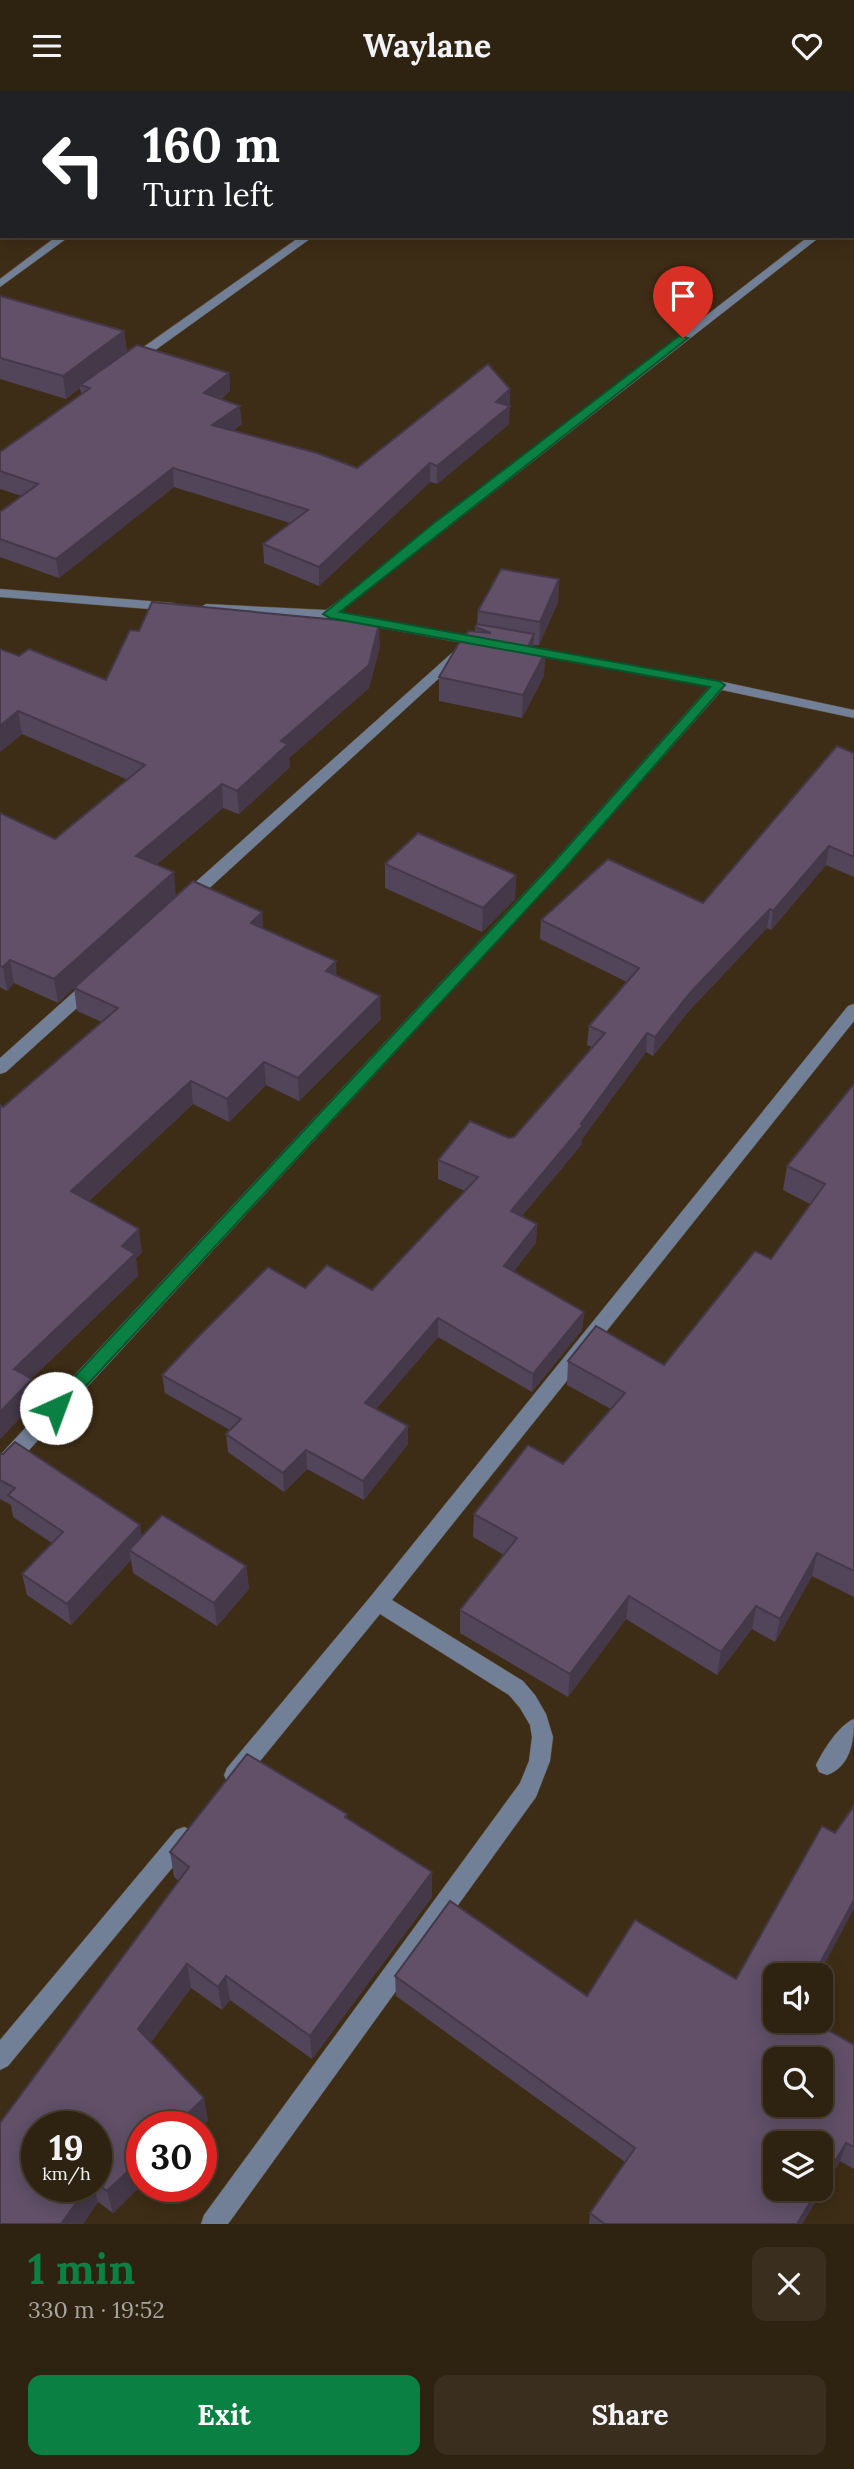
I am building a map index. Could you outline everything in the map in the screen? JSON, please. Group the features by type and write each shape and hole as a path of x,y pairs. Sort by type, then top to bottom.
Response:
{"street":[{"path":"0,284 62,238"},
{"path":"126,365 306,238"},
{"path":"330,614 439,526 813,238"},
{"path":"0,593 190,608 330,614 719,685 854,714"},
{"path":"175,910 474,639"},
{"path":"0,1468 560,864 719,685"},
{"path":"0,1068 103,975"},
{"path":"220,1793 378,1602 854,1010"},
{"path":"214,2224 528,1790 543,1758 542,1728 533,1706 516,1688 378,1602"},
{"path":"827,1765 854,1729"},
{"path":"0,2058 193,1825"}],"building":[{"path":"0,296 124,331 63,376 0,358"},
{"path":"137,345 229,373 204,393 240,406 212,425 317,453 357,468 488,364 510,389 496,402 510,406 437,466 430,463 319,567 263,544 308,510 173,468 56,559 0,539 0,512 38,484 0,471 0,452 90,388 80,385"},
{"path":"501,569 559,579 540,622 478,611"},
{"path":"152,602 379,624 369,665 281,741 288,744 237,791 222,784 136,856 174,872 54,979 10,960 3,967 0,966 0,813 55,839 145,765 18,711 0,726 0,649 19,656 29,649 106,680 130,630 139,631"},
{"path":"477,624 534,634 527,649 545,653 523,695 439,677 469,631 491,633 475,627"},
{"path":"837,746 854,753 854,857 829,846 773,911 770,909 690,993 655,1037 647,1033 581,1124 583,1125 511,1211 537,1224 504,1266 584,1312 533,1374 438,1318 365,1403 408,1426 363,1481 306,1450 283,1473 226,1434 241,1419 162,1375 268,1267 305,1288 327,1265 372,1290 478,1177 438,1160 470,1121 509,1138 514,1137 605,1033 589,1026 639,968 541,920 608,859 703,903"},
{"path":"418,833 516,875 483,908 385,864"},
{"path":"193,881 262,912 251,923 336,961 326,971 380,996 298,1078 264,1062 227,1099 191,1081 71,1191 139,1229 122,1246 135,1254 14,1369 32,1379 0,1412 0,1105 3,1107 118,1008 74,988"},
{"path":"854,1084 854,1571 817,1553 780,1619 756,1606 721,1652 629,1596 570,1674 460,1610 517,1538 474,1514 528,1445 563,1464 625,1393 568,1361 596,1326 664,1365 755,1251 771,1259 825,1184 787,1166"},
{"path":"15,1442 140,1525 67,1604 22,1574 63,1532 8,1495 15,1488 0,1480 0,1454"},
{"path":"162,1515 246,1566 214,1603 129,1550"},
{"path":"247,1754 347,1814 345,1817 432,1872 310,2036 226,1976 218,1987 187,1964 138,2029 204,2098 191,2111 126,2111 126,2173 112,2186 112,2111 21,2111 21,2202 77,2202 61,2224 0,2224 0,2123 189,1867 170,1852"},
{"path":"854,1806 854,1900 820,1963 763,1963 763,2033 833,2033 854,2045 854,2147 846,2143 833,2165 833,2131 763,2131 763,2201 811,2201 797,2224 605,2224 590,2213 635,2148 395,1976 450,1901 587,1996 635,1920 736,1979 822,1826 835,1833"}],"route":[{"path":"56,1408 560,864 719,685 330,614 439,526 683,338"}]}
